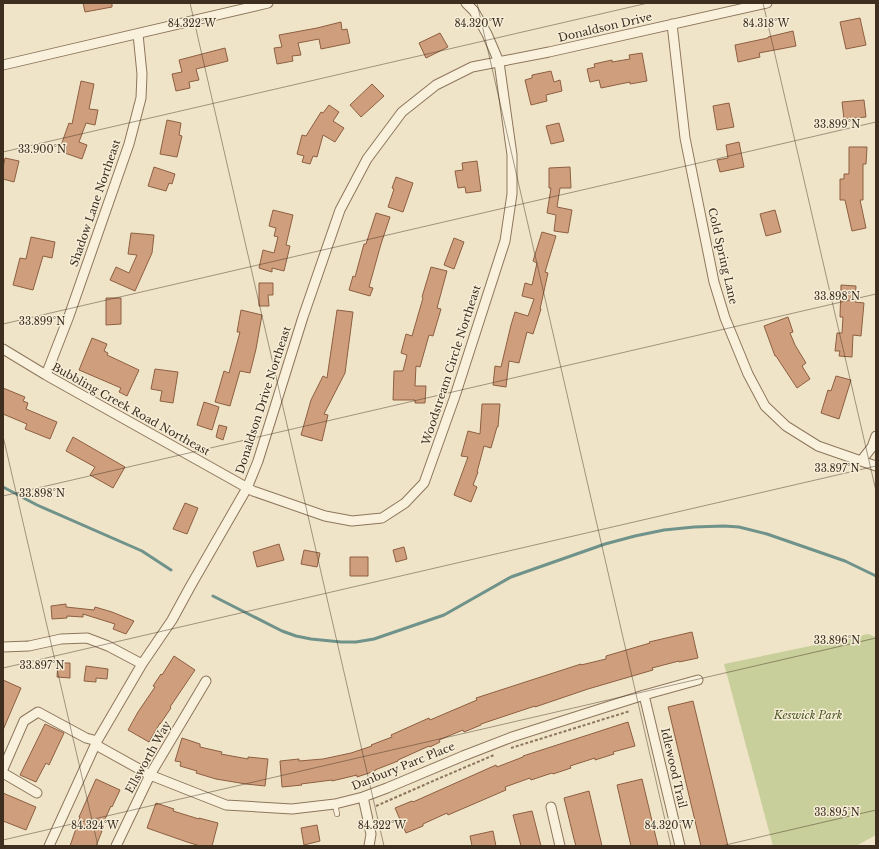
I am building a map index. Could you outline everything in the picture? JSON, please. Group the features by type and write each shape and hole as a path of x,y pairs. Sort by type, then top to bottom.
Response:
{"street":[{"path":"3,65 268,3"},
{"name":"Woodstream Circle Northeast","path":"247,488 325,516 352,521 382,518 405,503 424,484 454,399 505,241 512,194 512,155 498,62 487,34 474,11 466,3"},
{"name":"Donaldson Drive","path":"542,53 767,3"},
{"name":"Cold Spring Lane","path":"672,24 685,138 714,282 725,318 748,374 765,406 786,426 818,446 876,466"},
{"name":"Shadow Lane Northeast","path":"46,375 69,316 129,144 141,98 142,74 138,34"},
{"name":"Donaldson Drive Northeast","path":"49,846 96,743 142,664 172,620 247,488 258,461 302,317 340,210 367,159 402,112 436,85 472,67 542,53"},
{"name":"Bubbling Creek Road Northeast","path":"3,349 46,375 247,488"},
{"path":"861,461 872,447 876,436"},
{"path":"3,647 29,646 61,639 87,638 108,646 142,664"},
{"name":"Danbury Parc Place","path":"3,769 24,721 38,712 96,743 150,776 226,805 292,809 335,804 363,797 387,788 512,737 644,695 698,680"},
{"name":"Ellsworth Way","path":"116,846 150,776 206,681"},
{"name":"Idlewood Trail","path":"644,695 680,846"},
{"path":"3,773 37,793"},
{"path":"363,797 371,834 368,846"},
{"path":"552,807 560,846"}],"lane":[{"path":"335,804 337,814"}],"path":[{"path":"509,749 630,711"},
{"path":"376,806 497,754"}],"green space":[{"name":"Keswick Park","path":"868,634 876,637 876,835 856,846 773,846 724,664"}],"building":[{"path":"83,3 112,3 112,7 85,12"},
{"path":"860,18 866,45 846,49 840,22"},
{"path":"341,22 342,30 347,29 350,43 321,49 319,39 298,43 301,55 292,56 293,61 277,64 274,48 282,47 279,35"},
{"path":"793,31 796,46 759,53 760,57 738,62 735,45"},
{"path":"440,33 448,47 426,58 419,43"},
{"path":"225,48 228,61 196,69 199,80 189,82 190,88 176,91 172,74 182,72 179,60"},
{"path":"642,53 647,81 630,84 630,82 601,88 599,80 590,82 587,69 595,67 594,64 612,60 612,62 630,59 629,55"},
{"path":"551,71 554,82 560,80 562,91 546,95 547,101 531,105 525,80 532,78 532,75"},
{"path":"81,81 94,84 89,109 98,110 95,125 86,123 79,142 87,145 82,159 59,151 69,123 72,124"},
{"path":"372,84 384,96 361,117 350,105"},
{"path":"864,100 866,117 844,119 842,102"},
{"path":"729,103 734,127 717,130 713,106"},
{"path":"329,105 339,112 333,121 344,128 335,142 323,135 317,157 313,156 310,164 302,162 304,156 297,154 302,135 306,136 321,112 323,113"},
{"path":"167,120 181,123 179,135 182,136 177,157 160,154"},
{"path":"559,123 564,141 551,144 546,126"},
{"path":"739,142 744,167 720,172 717,160 728,158 726,145"},
{"path":"849,147 867,147 866,164 863,164 863,200 860,200 866,228 852,231 845,200 840,200 840,179 844,179 844,174 849,174"},
{"path":"5,158 19,161 14,182 3,179"},
{"path":"477,161 481,191 466,193 465,187 458,188 455,171 463,170 462,163"},
{"path":"154,167 175,174 172,184 169,183 166,191 148,186"},
{"path":"570,167 571,188 560,188 557,207 572,210 568,233 554,231 556,215 547,213 551,188 549,188 549,168"},
{"path":"396,177 413,183 403,212 388,207"},
{"path":"273,210 293,215 286,245 290,246 284,271 272,268 272,272 259,268 263,250 274,253 278,237 274,236 276,228 269,226"},
{"path":"775,210 781,232 766,236 760,214"},
{"path":"376,213 390,217 369,287 373,288 370,296 349,290 353,276 355,277 364,244 366,244"},
{"path":"542,232 556,236 545,272 548,273 541,309 533,334 527,332 519,363 509,361 506,387 493,385 495,366 501,367 515,312 528,316 534,299 522,296 525,283 532,285 537,263 533,261"},
{"path":"131,233 154,235 152,253 135,291 110,280 116,267 129,273 137,255 128,254"},
{"path":"31,237 55,242 52,258 43,256 33,290 13,285 20,258 26,259"},
{"path":"454,238 464,242 454,269 444,265"},
{"path":"431,267 447,271 437,308 441,309 433,336 429,335 420,367 416,366 415,386 426,386 425,403 415,403 415,400 393,400 394,371 403,371 407,355 401,353 406,334 412,336"},
{"path":"259,283 273,283 273,295 268,295 269,306 259,306"},
{"path":"841,285 856,286 855,302 864,303 861,336 853,335 852,357 839,356 840,351 835,351 837,333 842,333 843,317 840,317"},
{"path":"106,298 121,298 121,324 106,325"},
{"path":"241,310 262,315 250,373 240,371 230,406 215,402 224,371 229,373 240,332 237,332"},
{"path":"337,310 353,312 345,373 324,414 328,415 322,441 301,435 311,400 323,376 327,378"},
{"path":"788,317 793,332 790,333 795,345 806,363 802,366 810,379 797,388 775,356 764,326"},
{"path":"92,338 107,344 104,351 108,353 107,355 139,370 127,396 119,392 121,388 79,370"},
{"path":"155,369 178,372 173,403 160,401 162,391 151,389"},
{"path":"836,376 851,380 839,419 821,413 828,390 831,391"},
{"path":"3,388 25,397 23,401 28,403 26,409 57,422 50,439 25,429 27,424 3,414"},
{"path":"204,402 219,407 212,430 197,425"},
{"path":"482,404 500,404 498,427 491,448 484,446 478,472 473,485 477,487 471,502 454,495 468,457 461,456 468,431 480,434"},
{"path":"219,425 227,427 223,440 216,437"},
{"path":"73,437 125,467 113,488 90,475 95,467 66,451"},
{"path":"185,503 198,508 187,534 173,529"},
{"path":"279,544 284,560 257,567 253,552"},
{"path":"404,547 407,559 396,562 393,550"},
{"path":"304,550 320,553 317,567 301,564"},
{"path":"350,557 368,557 368,576 350,576"},
{"path":"66,604 66,607 94,610 95,607 134,621 126,634 113,629 115,624 83,614 83,617 67,616 67,618 52,619 51,606"},
{"path":"692,632 698,658 652,668 653,670 535,706 481,724 464,732 463,730 439,740 440,742 430,747 429,746 375,771 357,777 357,775 332,781 282,787 280,761 323,759 351,753 372,746 371,745 392,737 391,735 429,718 430,720 477,700 476,698 581,664 606,659 606,656 650,643 649,642"},
{"path":"174,656 195,670 149,742 128,730 155,687 153,686"},
{"path":"58,663 70,663 70,678 57,677"},
{"path":"86,666 108,669 107,679 96,678 96,682 84,681"},
{"path":"3,680 21,688 3,730"},
{"path":"693,701 728,846 701,846 668,707"},
{"path":"628,722 635,746 613,752 614,754 595,760 595,758 570,766 571,768 553,774 552,773 531,780 530,778 505,787 506,790 448,815 447,813 406,833 395,808 412,801 413,802 496,765 497,767 523,756"},
{"path":"45,724 64,733 49,765 46,763 36,782 20,775"},
{"path":"182,738 200,744 200,747 222,752 221,754 248,759 248,757 268,759 265,786 216,779 180,766 181,762 175,761"},
{"path":"96,779 120,790 100,830 102,831 96,846 70,846 79,817"},
{"path":"642,779 658,846 631,846 617,785"},
{"path":"589,791 602,846 576,846 564,798"},
{"path":"3,793 36,807 26,830 3,821"},
{"path":"156,803 174,809 173,811 218,823 212,846 200,846 147,828"},
{"path":"532,811 541,846 521,846 513,815"},
{"path":"317,825 320,841 304,845 301,828"},
{"path":"493,831 496,846 472,846 470,836"}],"waterway":[{"path":"3,487 37,505 142,551 171,570"},
{"path":"213,596 282,631 296,636 311,639 356,642 374,639 444,615 511,577 605,544 664,530 724,526 739,527 767,534 845,561 876,576"}]}
